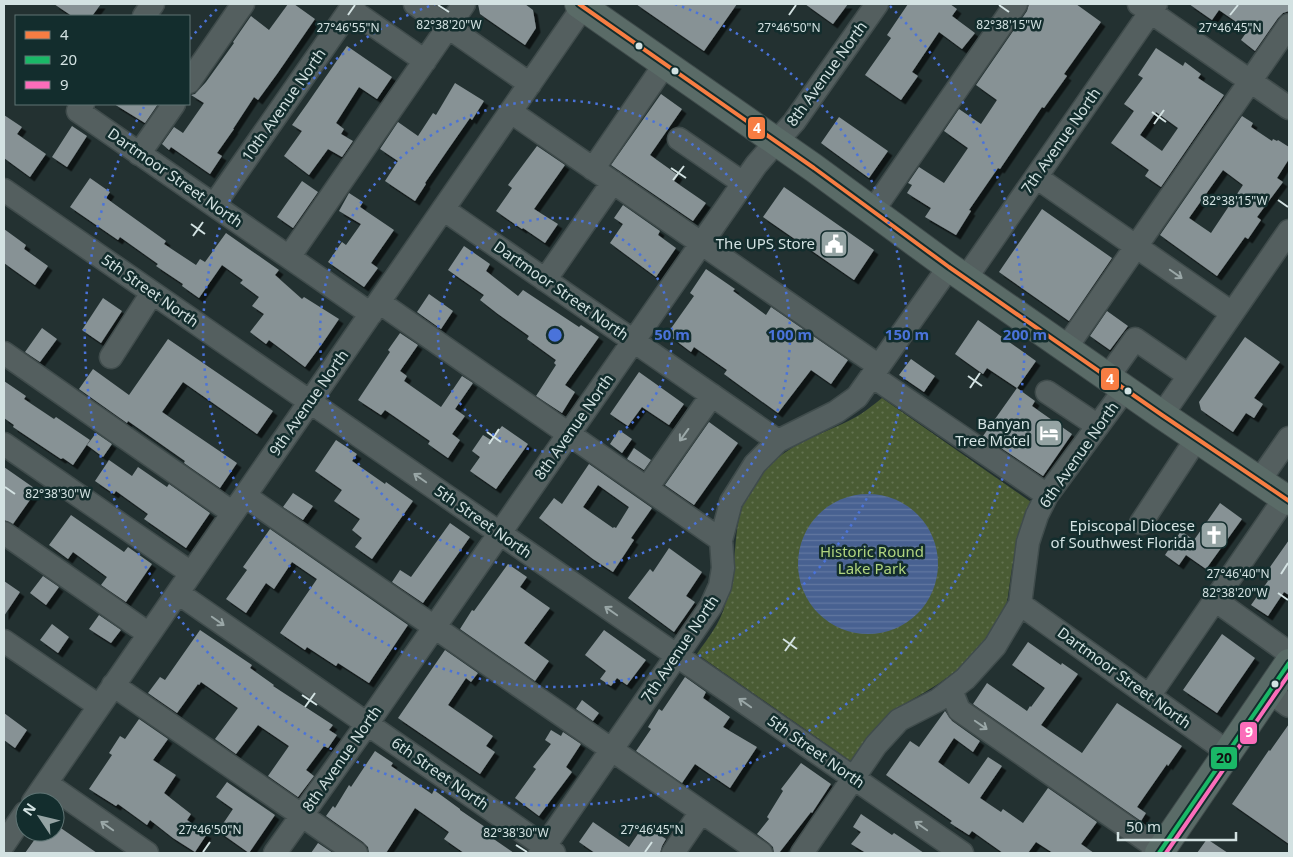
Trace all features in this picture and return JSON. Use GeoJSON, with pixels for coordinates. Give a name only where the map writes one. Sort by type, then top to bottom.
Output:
{"type":"FeatureCollection","features":[{"type":"Feature","properties":{"kind":"main road"},"geometry":{"type":"LineString","coordinates":[[582,5],[957,272],[1162,415],[1279,493]]}},
{"type":"Feature","properties":{"kind":"main road"},"geometry":{"type":"LineString","coordinates":[[1159,853],[1228,753],[1280,699],[1289,664]]}},
{"type":"Feature","properties":{"kind":"street"},"geometry":{"type":"LineString","coordinates":[[145,15],[152,4]]}},
{"type":"Feature","properties":{"kind":"street"},"geometry":{"type":"LineString","coordinates":[[190,81],[243,4]]}},
{"type":"Feature","properties":{"kind":"street"},"geometry":{"type":"LineString","coordinates":[[415,4],[530,84]]}},
{"type":"Feature","properties":{"kind":"street"},"geometry":{"type":"LineString","coordinates":[[289,257],[464,4]]}},
{"type":"Feature","properties":{"kind":"street","name":"8th Avenue North"},"geometry":{"type":"LineString","coordinates":[[275,853],[570,434],[743,184],[794,122],[877,4]]}},
{"type":"Feature","properties":{"kind":"street"},"geometry":{"type":"LineString","coordinates":[[872,212],[1016,4]]}},
{"type":"Feature","properties":{"kind":"street","name":"9th Avenue North"},"geometry":{"type":"LineString","coordinates":[[40,792],[511,112],[582,5]]}},
{"type":"Feature","properties":{"kind":"street"},"geometry":{"type":"LineString","coordinates":[[352,6],[425,60]]}},
{"type":"Feature","properties":{"kind":"street","name":"10th Avenue North"},"geometry":{"type":"LineString","coordinates":[[214,205],[352,6]]}},
{"type":"Feature","properties":{"kind":"street"},"geometry":{"type":"LineString","coordinates":[[1148,6],[1289,108]]}},
{"type":"Feature","properties":{"kind":"street","name":"7th Avenue North"},"geometry":{"type":"LineString","coordinates":[[546,851],[612,750],[712,606],[720,586],[723,568],[721,540],[731,502],[755,464],[778,441],[836,412],[857,397],[876,371],[1036,177],[1148,6]]}},
{"type":"Feature","properties":{"kind":"street"},"geometry":{"type":"LineString","coordinates":[[1066,348],[1289,25]]}},
{"type":"Feature","properties":{"kind":"street"},"geometry":{"type":"LineString","coordinates":[[593,169],[665,64]]}},
{"type":"Feature","properties":{"kind":"street"},"geometry":{"type":"LineString","coordinates":[[139,154],[173,105]]}},
{"type":"Feature","properties":{"kind":"street","name":"Dartmoor Street North"},"geometry":{"type":"LineString","coordinates":[[81,108],[139,154],[289,257],[375,308],[570,434],[721,540]]}},
{"type":"Feature","properties":{"kind":"street"},"geometry":{"type":"LineString","coordinates":[[511,112],[702,244],[1047,495]]}},
{"type":"Feature","properties":{"kind":"street"},"geometry":{"type":"LineString","coordinates":[[679,139],[743,184]]}},
{"type":"Feature","properties":{"kind":"street"},"geometry":{"type":"LineString","coordinates":[[1036,177],[1232,313]]}},
{"type":"Feature","properties":{"kind":"street"},"geometry":{"type":"LineString","coordinates":[[545,280],[613,182]]}},
{"type":"Feature","properties":{"kind":"street","name":"5th Street North"},"geometry":{"type":"LineString","coordinates":[[4,190],[962,853]]}},
{"type":"Feature","properties":{"kind":"street","name":"Dartmoor Street North"},"geometry":{"type":"LineString","coordinates":[[443,209],[778,441]]}},
{"type":"Feature","properties":{"kind":"street"},"geometry":{"type":"LineString","coordinates":[[1162,415],[1289,231]]}},
{"type":"Feature","properties":{"kind":"street"},"geometry":{"type":"LineString","coordinates":[[111,357],[152,293]]}},
{"type":"Feature","properties":{"kind":"street","name":"6th Avenue North"},"geometry":{"type":"LineString","coordinates":[[802,853],[876,745],[899,720],[938,700],[951,690],[965,679],[995,646],[1020,604],[1028,542],[1037,515],[1047,495],[1098,426],[1135,339],[1189,376]]}},
{"type":"Feature","properties":{"kind":"street"},"geometry":{"type":"LineString","coordinates":[[4,353],[434,627],[761,853]]}},
{"type":"Feature","properties":{"kind":"street"},"geometry":{"type":"LineString","coordinates":[[1047,392],[1098,426]]}},
{"type":"Feature","properties":{"kind":"street"},"geometry":{"type":"LineString","coordinates":[[646,488],[712,395]]}},
{"type":"Feature","properties":{"kind":"street"},"geometry":{"type":"LineString","coordinates":[[1141,523],[1198,438]]}},
{"type":"Feature","properties":{"kind":"street"},"geometry":{"type":"LineString","coordinates":[[1149,696],[1215,600],[1279,493],[1289,438]]}},
{"type":"Feature","properties":{"kind":"street"},"geometry":{"type":"LineString","coordinates":[[4,444],[191,573]]}},
{"type":"Feature","properties":{"kind":"street"},"geometry":{"type":"LineString","coordinates":[[4,533],[149,634]]}},
{"type":"Feature","properties":{"kind":"street","name":"6th Street North"},"geometry":{"type":"LineString","coordinates":[[178,593],[546,851]]}},
{"type":"Feature","properties":{"kind":"street"},"geometry":{"type":"LineString","coordinates":[[1215,600],[1289,653]]}},
{"type":"Feature","properties":{"kind":"street","name":"Dartmoor Street North"},"geometry":{"type":"LineString","coordinates":[[1020,604],[1228,753]]}},
{"type":"Feature","properties":{"kind":"street"},"geometry":{"type":"LineString","coordinates":[[4,640],[99,706]]}},
{"type":"Feature","properties":{"kind":"street"},"geometry":{"type":"LineString","coordinates":[[113,685],[356,853]]}},
{"type":"Feature","properties":{"kind":"street"},"geometry":{"type":"LineString","coordinates":[[951,690],[959,710],[1150,843],[1155,853]]}},
{"type":"Feature","properties":{"kind":"street"},"geometry":{"type":"LineString","coordinates":[[46,783],[147,853]]}},
{"type":"Feature","properties":{"kind":"street"},"geometry":{"type":"LineString","coordinates":[[673,853],[701,812]]}},
{"type":"Feature","properties":{"kind":"green space","name":"Historic Round Lake Park"},"geometry":{"type":"Polygon","coordinates":[[[882,398],[1031,502],[1016,551],[1005,611],[1000,623],[988,641],[972,657],[938,684],[891,714],[852,762],[697,654],[723,612],[732,577],[740,514],[744,502],[756,481],[778,458],[798,444],[858,416],[882,398]]]}},
{"type":"Feature","properties":{"kind":"water"},"geometry":{"type":"Polygon","coordinates":[[[868,494],[882,495],[895,499],[907,505],[918,514],[927,525],[933,537],[937,550],[937,578],[933,591],[927,603],[918,614],[907,623],[895,629],[882,633],[868,634],[854,633],[841,629],[829,623],[818,614],[809,603],[803,591],[799,578],[798,564],[799,550],[803,537],[809,525],[818,514],[829,505],[841,499],[854,495],[868,494]]]}},
{"type":"Feature","properties":{"kind":"building"},"geometry":{"type":"Polygon","coordinates":[[[54,4],[101,4],[93,15],[70,15],[54,4]]]}},
{"type":"Feature","properties":{"kind":"building"},"geometry":{"type":"Polygon","coordinates":[[[288,4],[294,4],[315,19],[258,100],[254,97],[217,153],[222,156],[210,174],[171,147],[169,150],[162,144],[174,127],[183,133],[204,103],[191,95],[195,94],[206,82],[251,16],[269,30],[288,4]]]}},
{"type":"Feature","properties":{"kind":"building"},"geometry":{"type":"Polygon","coordinates":[[[478,4],[525,4],[533,10],[536,28],[525,45],[480,14],[478,4]]]}},
{"type":"Feature","properties":{"kind":"building"},"geometry":{"type":"Polygon","coordinates":[[[636,4],[737,4],[704,51],[636,4]]]}},
{"type":"Feature","properties":{"kind":"building"},"geometry":{"type":"Polygon","coordinates":[[[805,4],[848,4],[833,24],[805,4]]]}},
{"type":"Feature","properties":{"kind":"building"},"geometry":{"type":"Polygon","coordinates":[[[908,4],[950,4],[957,9],[952,16],[975,33],[962,49],[939,32],[912,72],[918,76],[901,100],[865,75],[891,38],[887,35],[908,4]]]}},
{"type":"Feature","properties":{"kind":"building"},"geometry":{"type":"Polygon","coordinates":[[[1029,4],[1076,4],[1101,22],[1064,74],[1067,76],[1044,108],[1042,107],[1000,169],[998,168],[969,210],[971,211],[956,235],[925,217],[931,208],[907,193],[912,185],[908,183],[919,167],[944,183],[968,148],[944,131],[959,109],[981,124],[997,100],[976,85],[1027,11],[1029,4]]]}},
{"type":"Feature","properties":{"kind":"building"},"geometry":{"type":"Polygon","coordinates":[[[1189,4],[1289,4],[1289,11],[1283,13],[1278,18],[1255,51],[1241,40],[1248,30],[1219,10],[1212,20],[1189,4]]]}},
{"type":"Feature","properties":{"kind":"building"},"geometry":{"type":"Polygon","coordinates":[[[347,46],[392,77],[377,99],[359,87],[336,123],[344,129],[341,134],[353,141],[342,157],[328,149],[309,175],[284,156],[302,131],[292,125],[347,46]]]}},
{"type":"Feature","properties":{"kind":"building"},"geometry":{"type":"Polygon","coordinates":[[[1156,48],[1183,66],[1185,62],[1201,74],[1198,78],[1224,95],[1161,187],[1145,176],[1149,170],[1111,143],[1134,111],[1124,104],[1143,78],[1138,75],[1156,48]],[[1156,112],[1140,135],[1162,151],[1178,128],[1156,112]]]}},
{"type":"Feature","properties":{"kind":"building"},"geometry":{"type":"Polygon","coordinates":[[[455,83],[484,101],[472,120],[470,118],[447,151],[415,201],[385,181],[398,161],[380,149],[398,122],[418,136],[433,113],[436,115],[455,83]]]}},
{"type":"Feature","properties":{"kind":"building"},"geometry":{"type":"Polygon","coordinates":[[[661,94],[682,109],[650,155],[678,175],[674,181],[706,203],[693,221],[611,165],[661,94]]]}},
{"type":"Feature","properties":{"kind":"building"},"geometry":{"type":"Polygon","coordinates":[[[116,105],[157,105],[145,123],[116,105]]]}},
{"type":"Feature","properties":{"kind":"building"},"geometry":{"type":"Polygon","coordinates":[[[4,115],[22,127],[17,134],[46,154],[30,177],[4,158],[4,115]]]}},
{"type":"Feature","properties":{"kind":"building"},"geometry":{"type":"Polygon","coordinates":[[[1242,116],[1253,123],[1251,127],[1272,141],[1273,139],[1278,140],[1289,147],[1289,159],[1277,178],[1283,182],[1257,217],[1261,220],[1248,239],[1245,237],[1217,276],[1160,235],[1242,116]],[[1223,170],[1189,218],[1211,233],[1243,185],[1223,170]]]}},
{"type":"Feature","properties":{"kind":"building"},"geometry":{"type":"Polygon","coordinates":[[[839,117],[888,151],[869,178],[821,143],[839,117]]]}},
{"type":"Feature","properties":{"kind":"building"},"geometry":{"type":"Polygon","coordinates":[[[72,126],[87,136],[67,167],[52,157],[72,126]]]}},
{"type":"Feature","properties":{"kind":"building"},"geometry":{"type":"Polygon","coordinates":[[[537,146],[565,165],[534,209],[558,224],[545,243],[496,211],[512,188],[508,185],[537,146]]]}},
{"type":"Feature","properties":{"kind":"building"},"geometry":{"type":"Polygon","coordinates":[[[90,178],[110,192],[106,198],[166,241],[164,244],[196,265],[200,259],[205,262],[226,233],[279,270],[275,275],[302,299],[304,297],[339,319],[305,367],[269,340],[266,344],[250,332],[264,314],[252,306],[259,297],[240,283],[243,280],[222,265],[199,298],[182,286],[183,284],[156,266],[158,264],[120,237],[118,240],[70,207],[90,178]]]}},
{"type":"Feature","properties":{"kind":"building"},"geometry":{"type":"Polygon","coordinates":[[[302,181],[318,192],[293,228],[277,217],[302,181]]]}},
{"type":"Feature","properties":{"kind":"building"},"geometry":{"type":"Polygon","coordinates":[[[784,187],[874,250],[854,280],[763,217],[784,187]]]}},
{"type":"Feature","properties":{"kind":"building"},"geometry":{"type":"Polygon","coordinates":[[[349,193],[363,202],[360,207],[394,230],[371,263],[378,268],[364,287],[328,262],[342,242],[346,245],[361,224],[339,211],[349,193]]]}},
{"type":"Feature","properties":{"kind":"building"},"geometry":{"type":"Polygon","coordinates":[[[623,205],[660,231],[658,235],[676,248],[656,277],[610,243],[623,224],[614,218],[623,205]]]}},
{"type":"Feature","properties":{"kind":"building"},"geometry":{"type":"Polygon","coordinates":[[[1042,209],[1112,258],[1069,321],[999,272],[1042,209]]]}},
{"type":"Feature","properties":{"kind":"building"},"geometry":{"type":"Polygon","coordinates":[[[4,229],[26,245],[24,249],[48,266],[35,285],[4,263],[4,229]]]}},
{"type":"Feature","properties":{"kind":"building"},"geometry":{"type":"Polygon","coordinates":[[[464,246],[490,264],[486,271],[518,296],[523,290],[579,327],[581,325],[599,337],[565,385],[575,392],[562,413],[536,396],[556,365],[554,363],[556,360],[527,339],[529,336],[480,300],[484,295],[448,270],[464,246]]]}},
{"type":"Feature","properties":{"kind":"building"},"geometry":{"type":"Polygon","coordinates":[[[706,269],[735,289],[733,291],[766,315],[771,307],[848,360],[831,384],[811,370],[778,413],[724,374],[727,370],[694,347],[691,352],[667,334],[694,296],[690,293],[706,269]]]}},
{"type":"Feature","properties":{"kind":"building"},"geometry":{"type":"Polygon","coordinates":[[[429,294],[453,311],[441,329],[417,312],[429,294]]]}},
{"type":"Feature","properties":{"kind":"building"},"geometry":{"type":"Polygon","coordinates":[[[103,298],[122,311],[101,343],[82,330],[103,298]]]}},
{"type":"Feature","properties":{"kind":"building"},"geometry":{"type":"Polygon","coordinates":[[[1107,311],[1128,326],[1110,350],[1090,336],[1107,311]]]}},
{"type":"Feature","properties":{"kind":"building"},"geometry":{"type":"Polygon","coordinates":[[[978,320],[1036,361],[1017,388],[987,368],[983,374],[955,354],[978,320]]]}},
{"type":"Feature","properties":{"kind":"building"},"geometry":{"type":"Polygon","coordinates":[[[42,328],[57,339],[40,362],[25,352],[42,328]]]}},
{"type":"Feature","properties":{"kind":"building"},"geometry":{"type":"Polygon","coordinates":[[[400,333],[418,345],[400,371],[407,376],[404,381],[441,407],[462,376],[473,383],[455,409],[465,416],[452,434],[460,440],[448,458],[428,444],[430,441],[385,410],[381,415],[358,400],[390,352],[388,350],[400,333]]]}},
{"type":"Feature","properties":{"kind":"building"},"geometry":{"type":"Polygon","coordinates":[[[1245,337],[1280,362],[1254,398],[1263,404],[1254,418],[1246,413],[1233,432],[1201,410],[1199,402],[1245,337]]]}},
{"type":"Feature","properties":{"kind":"building"},"geometry":{"type":"Polygon","coordinates":[[[168,339],[273,411],[257,434],[183,382],[162,412],[237,463],[220,488],[184,463],[185,461],[79,389],[93,369],[129,395],[168,339]]]}},
{"type":"Feature","properties":{"kind":"building"},"geometry":{"type":"Polygon","coordinates":[[[911,359],[935,376],[924,392],[899,375],[911,359]]]}},
{"type":"Feature","properties":{"kind":"building"},"geometry":{"type":"Polygon","coordinates":[[[639,372],[684,404],[669,425],[642,407],[628,426],[610,414],[639,372]]]}},
{"type":"Feature","properties":{"kind":"building"},"geometry":{"type":"Polygon","coordinates":[[[4,381],[26,396],[24,399],[54,419],[56,417],[90,440],[73,465],[13,427],[14,425],[4,418],[4,381]]]}},
{"type":"Feature","properties":{"kind":"building","name":"Banyan Tree Motel"},"geometry":{"type":"Polygon","coordinates":[[[1017,388],[1035,401],[1032,406],[1072,434],[1043,476],[983,436],[1017,388]]]}},
{"type":"Feature","properties":{"kind":"building"},"geometry":{"type":"Polygon","coordinates":[[[709,422],[738,443],[694,505],[665,485],[709,422]]]}},
{"type":"Feature","properties":{"kind":"building"},"geometry":{"type":"Polygon","coordinates":[[[502,426],[528,444],[496,489],[470,471],[480,457],[472,451],[483,435],[491,440],[502,426]]]}},
{"type":"Feature","properties":{"kind":"building"},"geometry":{"type":"Polygon","coordinates":[[[619,430],[632,439],[622,453],[610,444],[619,430]]]}},
{"type":"Feature","properties":{"kind":"building"},"geometry":{"type":"Polygon","coordinates":[[[96,433],[112,444],[103,457],[87,445],[96,433]]]}},
{"type":"Feature","properties":{"kind":"building"},"geometry":{"type":"Polygon","coordinates":[[[336,440],[357,454],[352,461],[413,501],[372,559],[355,547],[362,538],[352,530],[360,519],[334,501],[342,490],[315,471],[336,440]]]}},
{"type":"Feature","properties":{"kind":"building"},"geometry":{"type":"Polygon","coordinates":[[[634,448],[651,460],[644,470],[627,459],[634,448]]]}},
{"type":"Feature","properties":{"kind":"building"},"geometry":{"type":"Polygon","coordinates":[[[109,460],[132,476],[138,467],[167,487],[169,484],[210,513],[186,548],[144,519],[148,514],[116,491],[114,494],[95,481],[109,460]]]}},
{"type":"Feature","properties":{"kind":"building"},"geometry":{"type":"Polygon","coordinates":[[[589,464],[652,508],[631,538],[634,540],[613,572],[539,518],[554,498],[562,504],[589,464]],[[598,485],[583,507],[613,528],[616,528],[629,507],[598,485]]]}},
{"type":"Feature","properties":{"kind":"building"},"geometry":{"type":"Polygon","coordinates":[[[4,467],[37,490],[13,524],[4,520],[4,467]]]}},
{"type":"Feature","properties":{"kind":"building"},"geometry":{"type":"Polygon","coordinates":[[[293,493],[313,506],[303,520],[283,507],[293,493]]]}},
{"type":"Feature","properties":{"kind":"building","name":"Episcopal Diocese of Southwest Florida"},"geometry":{"type":"Polygon","coordinates":[[[1220,503],[1242,519],[1206,569],[1186,555],[1179,565],[1165,555],[1181,531],[1194,540],[1220,503]]]}},
{"type":"Feature","properties":{"kind":"building"},"geometry":{"type":"Polygon","coordinates":[[[71,515],[124,552],[128,547],[152,564],[126,602],[101,585],[107,577],[73,552],[68,559],[49,545],[71,515]]]}},
{"type":"Feature","properties":{"kind":"building"},"geometry":{"type":"Polygon","coordinates":[[[450,523],[470,537],[423,603],[392,582],[400,570],[411,577],[450,523]]]}},
{"type":"Feature","properties":{"kind":"building"},"geometry":{"type":"Polygon","coordinates":[[[270,529],[408,625],[369,683],[338,663],[336,666],[307,647],[305,650],[280,633],[317,579],[292,562],[274,589],[266,583],[246,613],[226,599],[247,570],[243,567],[270,529]]]}},
{"type":"Feature","properties":{"kind":"building"},"geometry":{"type":"Polygon","coordinates":[[[1289,540],[1289,595],[1284,592],[1268,616],[1251,605],[1268,581],[1263,577],[1289,540]]]}},
{"type":"Feature","properties":{"kind":"building"},"geometry":{"type":"Polygon","coordinates":[[[669,548],[702,572],[686,596],[695,602],[674,632],[628,598],[650,569],[653,572],[669,548]]]}},
{"type":"Feature","properties":{"kind":"building"},"geometry":{"type":"Polygon","coordinates":[[[508,564],[527,577],[520,587],[550,608],[524,643],[549,661],[535,681],[460,629],[472,610],[474,611],[508,564]]]}},
{"type":"Feature","properties":{"kind":"building"},"geometry":{"type":"Polygon","coordinates":[[[43,576],[59,587],[46,605],[30,593],[43,576]]]}},
{"type":"Feature","properties":{"kind":"building"},"geometry":{"type":"Polygon","coordinates":[[[4,581],[20,592],[4,616],[4,581]]]}},
{"type":"Feature","properties":{"kind":"building"},"geometry":{"type":"Polygon","coordinates":[[[99,615],[121,630],[111,643],[89,629],[99,615]]]}},
{"type":"Feature","properties":{"kind":"building"},"geometry":{"type":"Polygon","coordinates":[[[52,624],[69,637],[58,653],[40,640],[52,624]]]}},
{"type":"Feature","properties":{"kind":"building"},"geometry":{"type":"Polygon","coordinates":[[[200,630],[252,665],[250,668],[273,686],[333,725],[329,730],[337,735],[328,748],[324,746],[306,770],[314,776],[298,797],[268,776],[289,746],[258,725],[236,754],[215,739],[238,708],[201,682],[177,713],[148,693],[160,677],[165,680],[200,630]]]}},
{"type":"Feature","properties":{"kind":"building"},"geometry":{"type":"Polygon","coordinates":[[[604,630],[646,660],[627,685],[617,678],[611,686],[600,679],[606,671],[585,655],[604,630]]]}},
{"type":"Feature","properties":{"kind":"building"},"geometry":{"type":"Polygon","coordinates":[[[1222,634],[1255,658],[1217,713],[1183,690],[1222,634]]]}},
{"type":"Feature","properties":{"kind":"building"},"geometry":{"type":"Polygon","coordinates":[[[1028,642],[1061,665],[1062,663],[1078,674],[1041,725],[1082,753],[1117,703],[1182,746],[1137,807],[1146,813],[1141,821],[973,704],[987,683],[1027,711],[1031,707],[1045,688],[1012,665],[1028,642]]]}},
{"type":"Feature","properties":{"kind":"building"},"geometry":{"type":"Polygon","coordinates":[[[445,650],[478,673],[471,682],[466,678],[448,705],[493,736],[486,746],[495,752],[480,774],[398,718],[445,650]]]}},
{"type":"Feature","properties":{"kind":"building"},"geometry":{"type":"Polygon","coordinates":[[[685,677],[706,692],[703,698],[730,717],[723,727],[757,747],[730,788],[695,764],[682,783],[636,751],[651,729],[648,727],[659,709],[662,711],[685,677]]]}},
{"type":"Feature","properties":{"kind":"building"},"geometry":{"type":"Polygon","coordinates":[[[582,700],[599,713],[593,721],[576,709],[582,700]]]}},
{"type":"Feature","properties":{"kind":"building"},"geometry":{"type":"Polygon","coordinates":[[[945,711],[952,721],[980,741],[973,752],[954,738],[938,762],[969,784],[988,757],[1002,766],[980,798],[1001,812],[1003,809],[1023,823],[1048,788],[1097,822],[1081,844],[1094,853],[1053,853],[1036,842],[1028,853],[1003,853],[972,831],[969,835],[950,823],[952,821],[886,775],[910,741],[919,747],[945,711]]]}},
{"type":"Feature","properties":{"kind":"building"},"geometry":{"type":"Polygon","coordinates":[[[4,713],[27,730],[15,748],[4,740],[4,713]]]}},
{"type":"Feature","properties":{"kind":"building"},"geometry":{"type":"Polygon","coordinates":[[[139,719],[168,739],[153,760],[176,775],[164,793],[191,814],[187,820],[207,834],[195,852],[150,820],[147,825],[118,804],[116,806],[89,789],[112,755],[109,753],[120,736],[125,739],[139,719]]]}},
{"type":"Feature","properties":{"kind":"building"},"geometry":{"type":"Polygon","coordinates":[[[1289,724],[1289,844],[1232,804],[1289,724]]]}},
{"type":"Feature","properties":{"kind":"building"},"geometry":{"type":"Polygon","coordinates":[[[551,730],[561,736],[563,732],[581,744],[566,767],[572,772],[539,816],[515,798],[536,769],[533,767],[551,744],[545,740],[551,730]]]}},
{"type":"Feature","properties":{"kind":"building"},"geometry":{"type":"Polygon","coordinates":[[[375,751],[393,763],[391,766],[432,794],[434,790],[485,827],[482,831],[514,853],[464,853],[444,839],[449,832],[415,808],[386,853],[369,853],[368,847],[363,842],[326,816],[333,806],[335,808],[349,785],[351,787],[375,751]]]}},
{"type":"Feature","properties":{"kind":"building"},"geometry":{"type":"Polygon","coordinates":[[[801,763],[831,784],[812,813],[779,853],[774,853],[773,847],[757,834],[769,819],[767,817],[783,791],[781,789],[801,763]]]}},
{"type":"Feature","properties":{"kind":"building"},"geometry":{"type":"Polygon","coordinates":[[[227,782],[275,815],[249,853],[218,831],[233,809],[216,797],[227,782]]]}},
{"type":"Feature","properties":{"kind":"building"},"geometry":{"type":"Polygon","coordinates":[[[861,814],[892,835],[894,833],[924,853],[866,853],[851,844],[861,832],[853,827],[861,814]]]}},
{"type":"Feature","properties":{"kind":"building"},"geometry":{"type":"Polygon","coordinates":[[[593,822],[629,847],[644,825],[666,839],[660,853],[595,853],[579,842],[593,822]]]}},
{"type":"Feature","properties":{"kind":"building"},"geometry":{"type":"Polygon","coordinates":[[[65,831],[97,853],[25,853],[33,842],[65,842],[65,831]]]}},
{"type":"Feature","properties":{"kind":"building"},"geometry":{"type":"Polygon","coordinates":[[[1207,839],[1228,853],[1197,853],[1207,839]]]}},
{"type":"Feature","properties":{"kind":"building"},"geometry":{"type":"Polygon","coordinates":[[[318,843],[333,853],[311,853],[318,843]]]}},
{"type":"Feature","properties":{"kind":"transit line","name":"4"},"geometry":{"type":"LineString","coordinates":[[579,4],[814,168],[949,267],[1289,501]]}},
{"type":"Feature","properties":{"kind":"transit line","name":"20"},"geometry":{"type":"LineString","coordinates":[[1159,853],[1289,663]]}},
{"type":"Feature","properties":{"kind":"transit line","name":"9"},"geometry":{"type":"LineString","coordinates":[[1166,853],[1289,674]]}},
{"type":"Feature","properties":{"kind":"place","name":"The UPS Store"},"geometry":{"type":"Point","coordinates":[834,244]}},
{"type":"Feature","properties":{"kind":"place","name":"Banyan Tree Motel"},"geometry":{"type":"Point","coordinates":[1049,433]}},
{"type":"Feature","properties":{"kind":"place","name":"Episcopal Diocese of Southwest Florida"},"geometry":{"type":"Point","coordinates":[1214,535]}}]}
